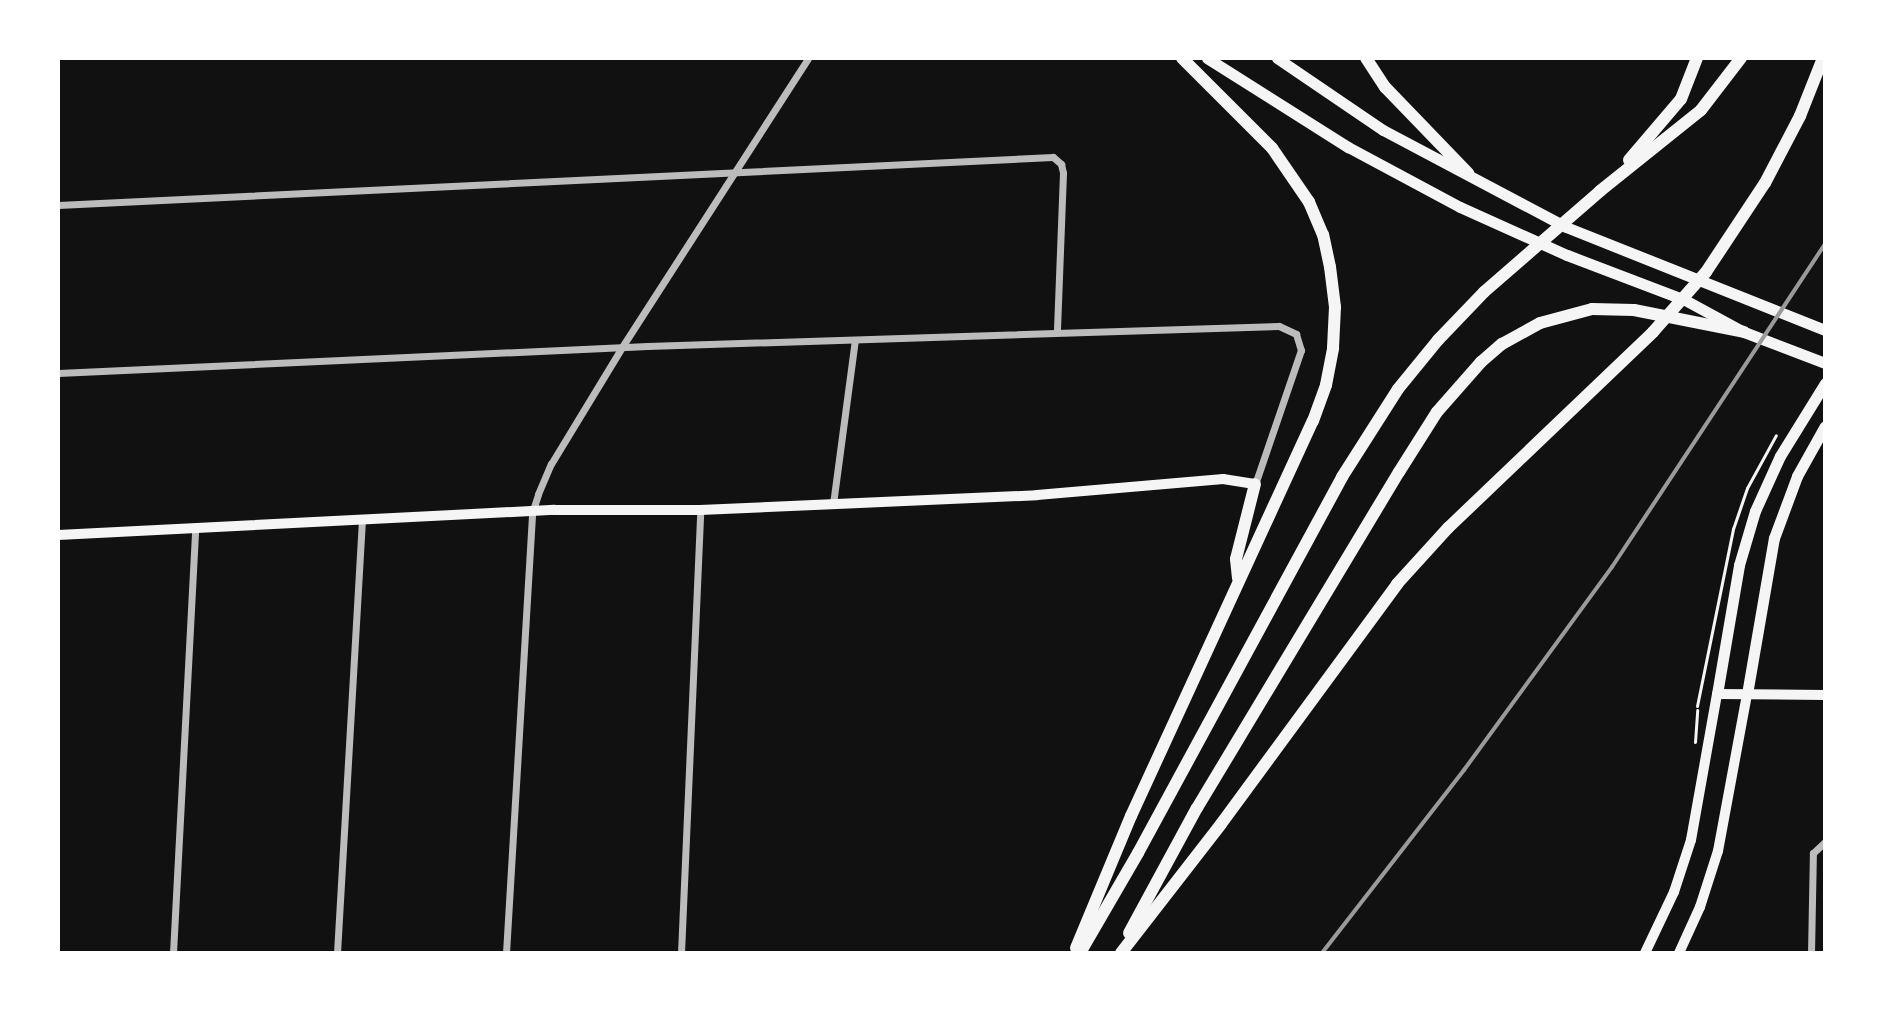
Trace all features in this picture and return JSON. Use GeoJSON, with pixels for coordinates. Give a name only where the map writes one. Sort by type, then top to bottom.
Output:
{"type":"FeatureCollection","features":[{"type":"Feature","properties":{"kind":"highway"},"geometry":{"type":"LineString","coordinates":[[1073,953],[1323,395],[1334,334],[1332,281],[1319,225],[1288,167],[1253,127],[1182,58]]}},
{"type":"Feature","properties":{"kind":"highway"},"geometry":{"type":"LineString","coordinates":[[1207,58],[1367,158],[1511,230],[1685,300],[1744,332],[1825,363]]}},
{"type":"Feature","properties":{"kind":"highway"},"geometry":{"type":"LineString","coordinates":[[1277,58],[1383,130],[1576,231],[1825,330]]}},
{"type":"Feature","properties":{"kind":"highway"},"geometry":{"type":"LineString","coordinates":[[1366,58],[1385,87],[1468,173]]}},
{"type":"Feature","properties":{"kind":"highway"},"geometry":{"type":"LineString","coordinates":[[1600,191],[1672,112],[1690,81],[1697,58]]}},
{"type":"Feature","properties":{"kind":"highway"},"geometry":{"type":"LineString","coordinates":[[1080,953],[1144,843],[1336,487],[1381,413],[1464,312],[1600,191],[1701,110],[1741,58]]}},
{"type":"Feature","properties":{"kind":"highway"},"geometry":{"type":"LineString","coordinates":[[1119,953],[1221,824],[1397,584],[1448,528],[1653,332],[1706,272],[1748,212],[1780,156],[1823,58]]}},
{"type":"Feature","properties":{"kind":"highway"},"geometry":{"type":"LineString","coordinates":[[1119,953],[1205,795],[1399,472],[1457,386],[1502,344],[1540,323],[1580,311],[1634,310],[1744,332]]}},
{"type":"Feature","properties":{"kind":"highway"},"geometry":{"type":"LineString","coordinates":[[1717,694],[1739,565],[1755,511],[1780,456],[1825,383]]}},
{"type":"Feature","properties":{"kind":"highway"},"geometry":{"type":"LineString","coordinates":[[1747,694],[1774,538],[1797,476],[1825,426]]}},
{"type":"Feature","properties":{"kind":"highway"},"geometry":{"type":"LineString","coordinates":[[1239,580],[1236,559],[1255,484]]}},
{"type":"Feature","properties":{"kind":"main road"},"geometry":{"type":"LineString","coordinates":[[58,535],[532,513],[700,510],[1037,495],[1223,479],[1255,484]]}},
{"type":"Feature","properties":{"kind":"main road"},"geometry":{"type":"LineString","coordinates":[[1645,953],[1674,892],[1691,840],[1717,694],[1825,695]]}},
{"type":"Feature","properties":{"kind":"main road"},"geometry":{"type":"LineString","coordinates":[[1679,953],[1700,907],[1718,851],[1747,694]]}},
{"type":"Feature","properties":{"kind":"street"},"geometry":{"type":"LineString","coordinates":[[506,953],[532,513],[551,464],[622,347],[808,58]]}},
{"type":"Feature","properties":{"kind":"street"},"geometry":{"type":"LineString","coordinates":[[58,205],[1053,157],[1061,164],[1063,173],[1057,331]]}},
{"type":"Feature","properties":{"kind":"street"},"geometry":{"type":"LineString","coordinates":[[58,373],[622,347],[1279,326],[1296,334],[1301,350],[1255,484]]}},
{"type":"Feature","properties":{"kind":"street"},"geometry":{"type":"LineString","coordinates":[[833,504],[855,340]]}},
{"type":"Feature","properties":{"kind":"street"},"geometry":{"type":"LineString","coordinates":[[681,953],[700,510]]}},
{"type":"Feature","properties":{"kind":"street"},"geometry":{"type":"LineString","coordinates":[[337,953],[362,521]]}},
{"type":"Feature","properties":{"kind":"street"},"geometry":{"type":"LineString","coordinates":[[173,953],[195,529]]}},
{"type":"Feature","properties":{"kind":"street"},"geometry":{"type":"LineString","coordinates":[[1811,953],[1814,850],[1825,842]]}},
{"type":"Feature","properties":{"kind":"path"},"geometry":{"type":"LineString","coordinates":[[1695,751],[1697,708],[1702,683]]}},
{"type":"Feature","properties":{"kind":"railway"},"geometry":{"type":"LineString","coordinates":[[1322,953],[1464,770],[1612,567],[1825,244]]}}]}
